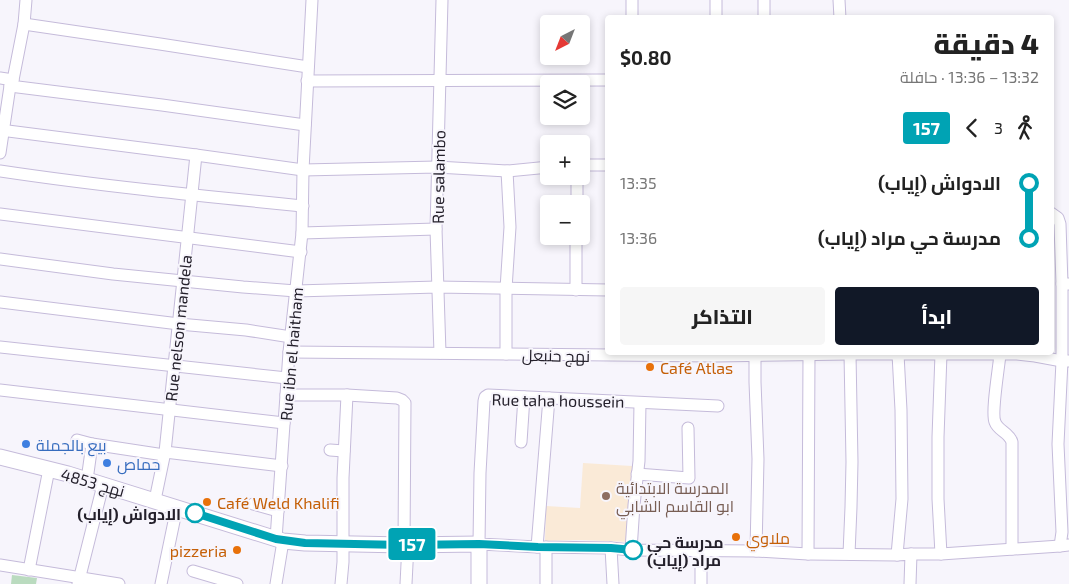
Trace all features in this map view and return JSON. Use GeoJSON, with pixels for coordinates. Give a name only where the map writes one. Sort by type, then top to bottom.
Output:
{"type":"FeatureCollection","features":[{"type":"Feature","properties":{"kind":"street"},"geometry":{"type":"LineString","coordinates":[[0,153],[2,130],[24,24],[26,0]]}},
{"type":"Feature","properties":{"kind":"street","name":"Rue ibn el haitham"},"geometry":{"type":"LineString","coordinates":[[276,584],[280,540],[278,511],[287,378],[301,252],[303,170],[312,0]]}},
{"type":"Feature","properties":{"kind":"street","name":"Rue salambo"},"geometry":{"type":"LineString","coordinates":[[440,353],[436,229],[442,0]]}},
{"type":"Feature","properties":{"kind":"street"},"geometry":{"type":"LineString","coordinates":[[632,0],[632,15]]}},
{"type":"Feature","properties":{"kind":"street"},"geometry":{"type":"LineString","coordinates":[[716,0],[716,15]]}},
{"type":"Feature","properties":{"kind":"street"},"geometry":{"type":"LineString","coordinates":[[764,0],[764,15]]}},
{"type":"Feature","properties":{"kind":"street"},"geometry":{"type":"LineString","coordinates":[[839,0],[840,15]]}},
{"type":"Feature","properties":{"kind":"street"},"geometry":{"type":"LineString","coordinates":[[24,24],[308,67]]}},
{"type":"Feature","properties":{"kind":"street"},"geometry":{"type":"LineString","coordinates":[[0,78],[11,83],[305,125]]}},
{"type":"Feature","properties":{"kind":"street"},"geometry":{"type":"LineString","coordinates":[[307,81],[605,80]]}},
{"type":"Feature","properties":{"kind":"street"},"geometry":{"type":"LineString","coordinates":[[2,130],[303,170],[437,167],[507,171],[540,168]]}},
{"type":"Feature","properties":{"kind":"street","name":"Rue nelson mandela"},"geometry":{"type":"LineString","coordinates":[[155,500],[165,454],[196,155]]}},
{"type":"Feature","properties":{"kind":"street"},"geometry":{"type":"LineString","coordinates":[[590,165],[605,166]]}},
{"type":"Feature","properties":{"kind":"street"},"geometry":{"type":"LineString","coordinates":[[0,171],[192,195],[303,206]]}},
{"type":"Feature","properties":{"kind":"street"},"geometry":{"type":"LineString","coordinates":[[506,354],[506,289],[510,227],[507,171]]}},
{"type":"Feature","properties":{"kind":"street"},"geometry":{"type":"LineString","coordinates":[[0,214],[301,252]]}},
{"type":"Feature","properties":{"kind":"street"},"geometry":{"type":"LineString","coordinates":[[479,584],[479,544],[808,554],[941,554],[1065,546],[1065,361],[1060,224],[1058,218],[1054,216]]}},
{"type":"Feature","properties":{"kind":"street"},"geometry":{"type":"LineString","coordinates":[[302,233],[436,229]]}},
{"type":"Feature","properties":{"kind":"street"},"geometry":{"type":"LineString","coordinates":[[576,245],[576,290]]}},
{"type":"Feature","properties":{"kind":"street"},"geometry":{"type":"LineString","coordinates":[[0,259],[113,274],[296,291],[437,287],[605,290]]}},
{"type":"Feature","properties":{"kind":"street"},"geometry":{"type":"LineString","coordinates":[[0,302],[179,324],[246,330],[291,337]]}},
{"type":"Feature","properties":{"kind":"street"},"geometry":{"type":"LineString","coordinates":[[0,347],[287,378]]}},
{"type":"Feature","properties":{"kind":"street","name":"نهج حنبعل"},"geometry":{"type":"LineString","coordinates":[[289,352],[605,354]]}},
{"type":"Feature","properties":{"kind":"street"},"geometry":{"type":"LineString","coordinates":[[754,355],[758,459],[756,551]]}},
{"type":"Feature","properties":{"kind":"street","name":"نهج حنبعل"},"geometry":{"type":"LineString","coordinates":[[754,355],[808,355]]}},
{"type":"Feature","properties":{"kind":"street"},"geometry":{"type":"LineString","coordinates":[[808,355],[808,554]]}},
{"type":"Feature","properties":{"kind":"street"},"geometry":{"type":"LineString","coordinates":[[849,554],[852,462],[850,355]]}},
{"type":"Feature","properties":{"kind":"street"},"geometry":{"type":"LineString","coordinates":[[897,554],[902,499],[901,410],[904,355]]}},
{"type":"Feature","properties":{"kind":"street"},"geometry":{"type":"LineString","coordinates":[[940,355],[938,499],[941,554]]}},
{"type":"Feature","properties":{"kind":"street"},"geometry":{"type":"LineString","coordinates":[[1000,355],[994,417],[998,427],[1008,434],[1012,442],[1012,548]]}},
{"type":"Feature","properties":{"kind":"street","name":"نهج حنبعل"},"geometry":{"type":"LineString","coordinates":[[1018,355],[1065,361]]}},
{"type":"Feature","properties":{"kind":"street"},"geometry":{"type":"LineString","coordinates":[[0,390],[284,423]]}},
{"type":"Feature","properties":{"kind":"street"},"geometry":{"type":"LineString","coordinates":[[286,395],[347,395],[397,398],[405,403],[406,584]]}},
{"type":"Feature","properties":{"kind":"street"},"geometry":{"type":"LineString","coordinates":[[340,584],[343,544],[347,395]]}},
{"type":"Feature","properties":{"kind":"street","name":"Rue taha houssein"},"geometry":{"type":"LineString","coordinates":[[479,544],[484,401],[488,395],[718,406]]}},
{"type":"Feature","properties":{"kind":"street"},"geometry":{"type":"LineString","coordinates":[[520,442],[524,397]]}},
{"type":"Feature","properties":{"kind":"street"},"geometry":{"type":"LineString","coordinates":[[546,584],[542,547],[548,398]]}},
{"type":"Feature","properties":{"kind":"street"},"geometry":{"type":"LineString","coordinates":[[631,550],[638,461],[640,403]]}},
{"type":"Feature","properties":{"kind":"street"},"geometry":{"type":"LineString","coordinates":[[637,474],[689,478],[688,428]]}},
{"type":"Feature","properties":{"kind":"street"},"geometry":{"type":"LineString","coordinates":[[77,440],[92,444],[165,454],[282,466]]}},
{"type":"Feature","properties":{"kind":"street"},"geometry":{"type":"LineString","coordinates":[[87,480],[92,444]]}},
{"type":"Feature","properties":{"kind":"street"},"geometry":{"type":"LineString","coordinates":[[330,450],[344,451]]}},
{"type":"Feature","properties":{"kind":"street","name":"نهج 4853"},"geometry":{"type":"LineString","coordinates":[[0,457],[68,474],[280,540],[343,544],[479,544]]}},
{"type":"Feature","properties":{"kind":"street"},"geometry":{"type":"LineString","coordinates":[[29,570],[49,469]]}},
{"type":"Feature","properties":{"kind":"street"},"geometry":{"type":"LineString","coordinates":[[79,581],[104,485]]}},
{"type":"Feature","properties":{"kind":"street"},"geometry":{"type":"LineString","coordinates":[[253,504],[278,511]]}},
{"type":"Feature","properties":{"kind":"street"},"geometry":{"type":"LineString","coordinates":[[161,584],[177,507]]}},
{"type":"Feature","properties":{"kind":"street"},"geometry":{"type":"LineString","coordinates":[[611,548],[613,584]]}},
{"type":"Feature","properties":{"kind":"street"},"geometry":{"type":"LineString","coordinates":[[701,551],[701,584]]}},
{"type":"Feature","properties":{"kind":"street"},"geometry":{"type":"LineString","coordinates":[[910,584],[911,554]]}},
{"type":"Feature","properties":{"kind":"street"},"geometry":{"type":"LineString","coordinates":[[0,565],[79,581],[119,584]]}},
{"type":"Feature","properties":{"kind":"street"},"geometry":{"type":"LineString","coordinates":[[193,571],[237,584]]}},
{"type":"Feature","properties":{"kind":"shaded area","name":"المدرسة الابتدائية ابو القاسم الشابي"},"geometry":{"type":"Polygon","coordinates":[[[583,463],[632,466],[630,542],[545,541],[546,506],[580,508],[583,463]]]}},
{"type":"Feature","properties":{"kind":"green space"},"geometry":{"type":"Polygon","coordinates":[[[12,575],[37,578],[36,584],[11,584],[12,575]]]}},
{"type":"Feature","properties":{"kind":"bus line","name":"157"},"geometry":{"type":"LineString","coordinates":[[195,513],[283,541],[305,543],[479,544],[633,550]]}},
{"type":"Feature","properties":{"kind":"place","name":"Café Atlas"},"geometry":{"type":"Point","coordinates":[650,367]}},
{"type":"Feature","properties":{"kind":"place","name":"بيع بالجملة"},"geometry":{"type":"Point","coordinates":[26,444]}},
{"type":"Feature","properties":{"kind":"place","name":"حماص"},"geometry":{"type":"Point","coordinates":[107,463]}},
{"type":"Feature","properties":{"kind":"place","name":"المدرسة الابتدائية ابو القاسم الشابي"},"geometry":{"type":"Point","coordinates":[606,496]}},
{"type":"Feature","properties":{"kind":"place","name":"Café Weld Khalifi"},"geometry":{"type":"Point","coordinates":[207,502]}},
{"type":"Feature","properties":{"kind":"place","name":"الادواش (إياب)"},"geometry":{"type":"Point","coordinates":[195,513]}},
{"type":"Feature","properties":{"kind":"place","name":"ملاوي"},"geometry":{"type":"Point","coordinates":[736,537]}},
{"type":"Feature","properties":{"kind":"place","name":"pizzeria"},"geometry":{"type":"Point","coordinates":[237,550]}},
{"type":"Feature","properties":{"kind":"place","name":"مدرسة حي مراد (إياب)"},"geometry":{"type":"Point","coordinates":[633,550]}}]}
